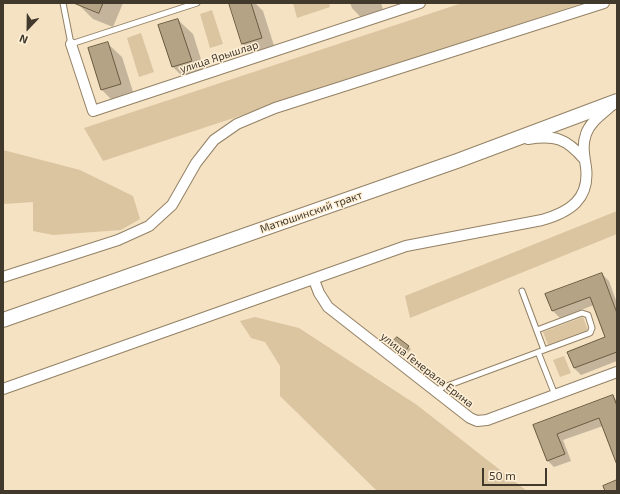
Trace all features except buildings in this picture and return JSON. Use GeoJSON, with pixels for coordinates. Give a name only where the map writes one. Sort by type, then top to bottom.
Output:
{"type":"FeatureCollection","features":[{"type":"Feature","properties":{"kind":"main road","name":"Матюшинский тракт"},"geometry":{"type":"LineString","coordinates":[[3,320],[502,144],[617,101]]}},
{"type":"Feature","properties":{"kind":"street","name":"улица Ярышлар"},"geometry":{"type":"LineString","coordinates":[[71,44],[93,111],[420,3]]}},
{"type":"Feature","properties":{"kind":"street"},"geometry":{"type":"LineString","coordinates":[[3,277],[118,240],[149,226],[172,205],[205,150],[224,133],[253,117],[276,108],[604,3]]}},
{"type":"Feature","properties":{"kind":"street"},"geometry":{"type":"LineString","coordinates":[[3,389],[314,280],[406,246],[542,220],[570,210],[581,195],[586,177],[584,141],[590,126],[617,101]]}},
{"type":"Feature","properties":{"kind":"street"},"geometry":{"type":"LineString","coordinates":[[502,144],[542,137],[553,137],[569,143],[584,159]]}},
{"type":"Feature","properties":{"kind":"street","name":"улица Генерала Ерина"},"geometry":{"type":"LineString","coordinates":[[314,280],[319,293],[328,307],[470,418],[480,421],[487,420],[617,372]]}},
{"type":"Feature","properties":{"kind":"lane"},"geometry":{"type":"LineString","coordinates":[[63,3],[67,32],[71,44],[197,3]]}},
{"type":"Feature","properties":{"kind":"lane"},"geometry":{"type":"LineString","coordinates":[[522,291],[544,350]]}},
{"type":"Feature","properties":{"kind":"lane"},"geometry":{"type":"LineString","coordinates":[[435,391],[590,333],[592,328],[588,315],[584,313],[537,330]]}},
{"type":"Feature","properties":{"kind":"lane"},"geometry":{"type":"LineString","coordinates":[[538,352],[554,395]]}},
{"type":"Feature","properties":{"kind":"shaded area"},"geometry":{"type":"Polygon","coordinates":[[[293,3],[329,3],[330,7],[297,18],[293,3]]]}},
{"type":"Feature","properties":{"kind":"shaded area"},"geometry":{"type":"Polygon","coordinates":[[[462,3],[583,3],[103,161],[84,128],[462,3]]]}},
{"type":"Feature","properties":{"kind":"shaded area"},"geometry":{"type":"Polygon","coordinates":[[[212,10],[223,44],[210,48],[200,14],[212,10]]]}},
{"type":"Feature","properties":{"kind":"shaded area"},"geometry":{"type":"Polygon","coordinates":[[[141,33],[154,72],[139,77],[127,38],[141,33]]]}},
{"type":"Feature","properties":{"kind":"shaded area"},"geometry":{"type":"Polygon","coordinates":[[[3,150],[80,170],[133,196],[140,219],[121,230],[53,235],[33,231],[33,202],[3,204],[3,150]]]}},
{"type":"Feature","properties":{"kind":"shaded area"},"geometry":{"type":"Polygon","coordinates":[[[617,211],[617,234],[410,318],[405,296],[617,211]]]}},
{"type":"Feature","properties":{"kind":"shaded area"},"geometry":{"type":"Polygon","coordinates":[[[255,317],[299,328],[417,405],[527,491],[378,491],[280,396],[280,366],[265,342],[251,338],[240,321],[255,317]]]}},
{"type":"Feature","properties":{"kind":"shaded area"},"geometry":{"type":"Polygon","coordinates":[[[583,317],[588,330],[548,345],[543,332],[583,317]]]}},
{"type":"Feature","properties":{"kind":"shaded area"},"geometry":{"type":"Polygon","coordinates":[[[564,356],[571,373],[560,377],[553,360],[564,356]]]}}]}
